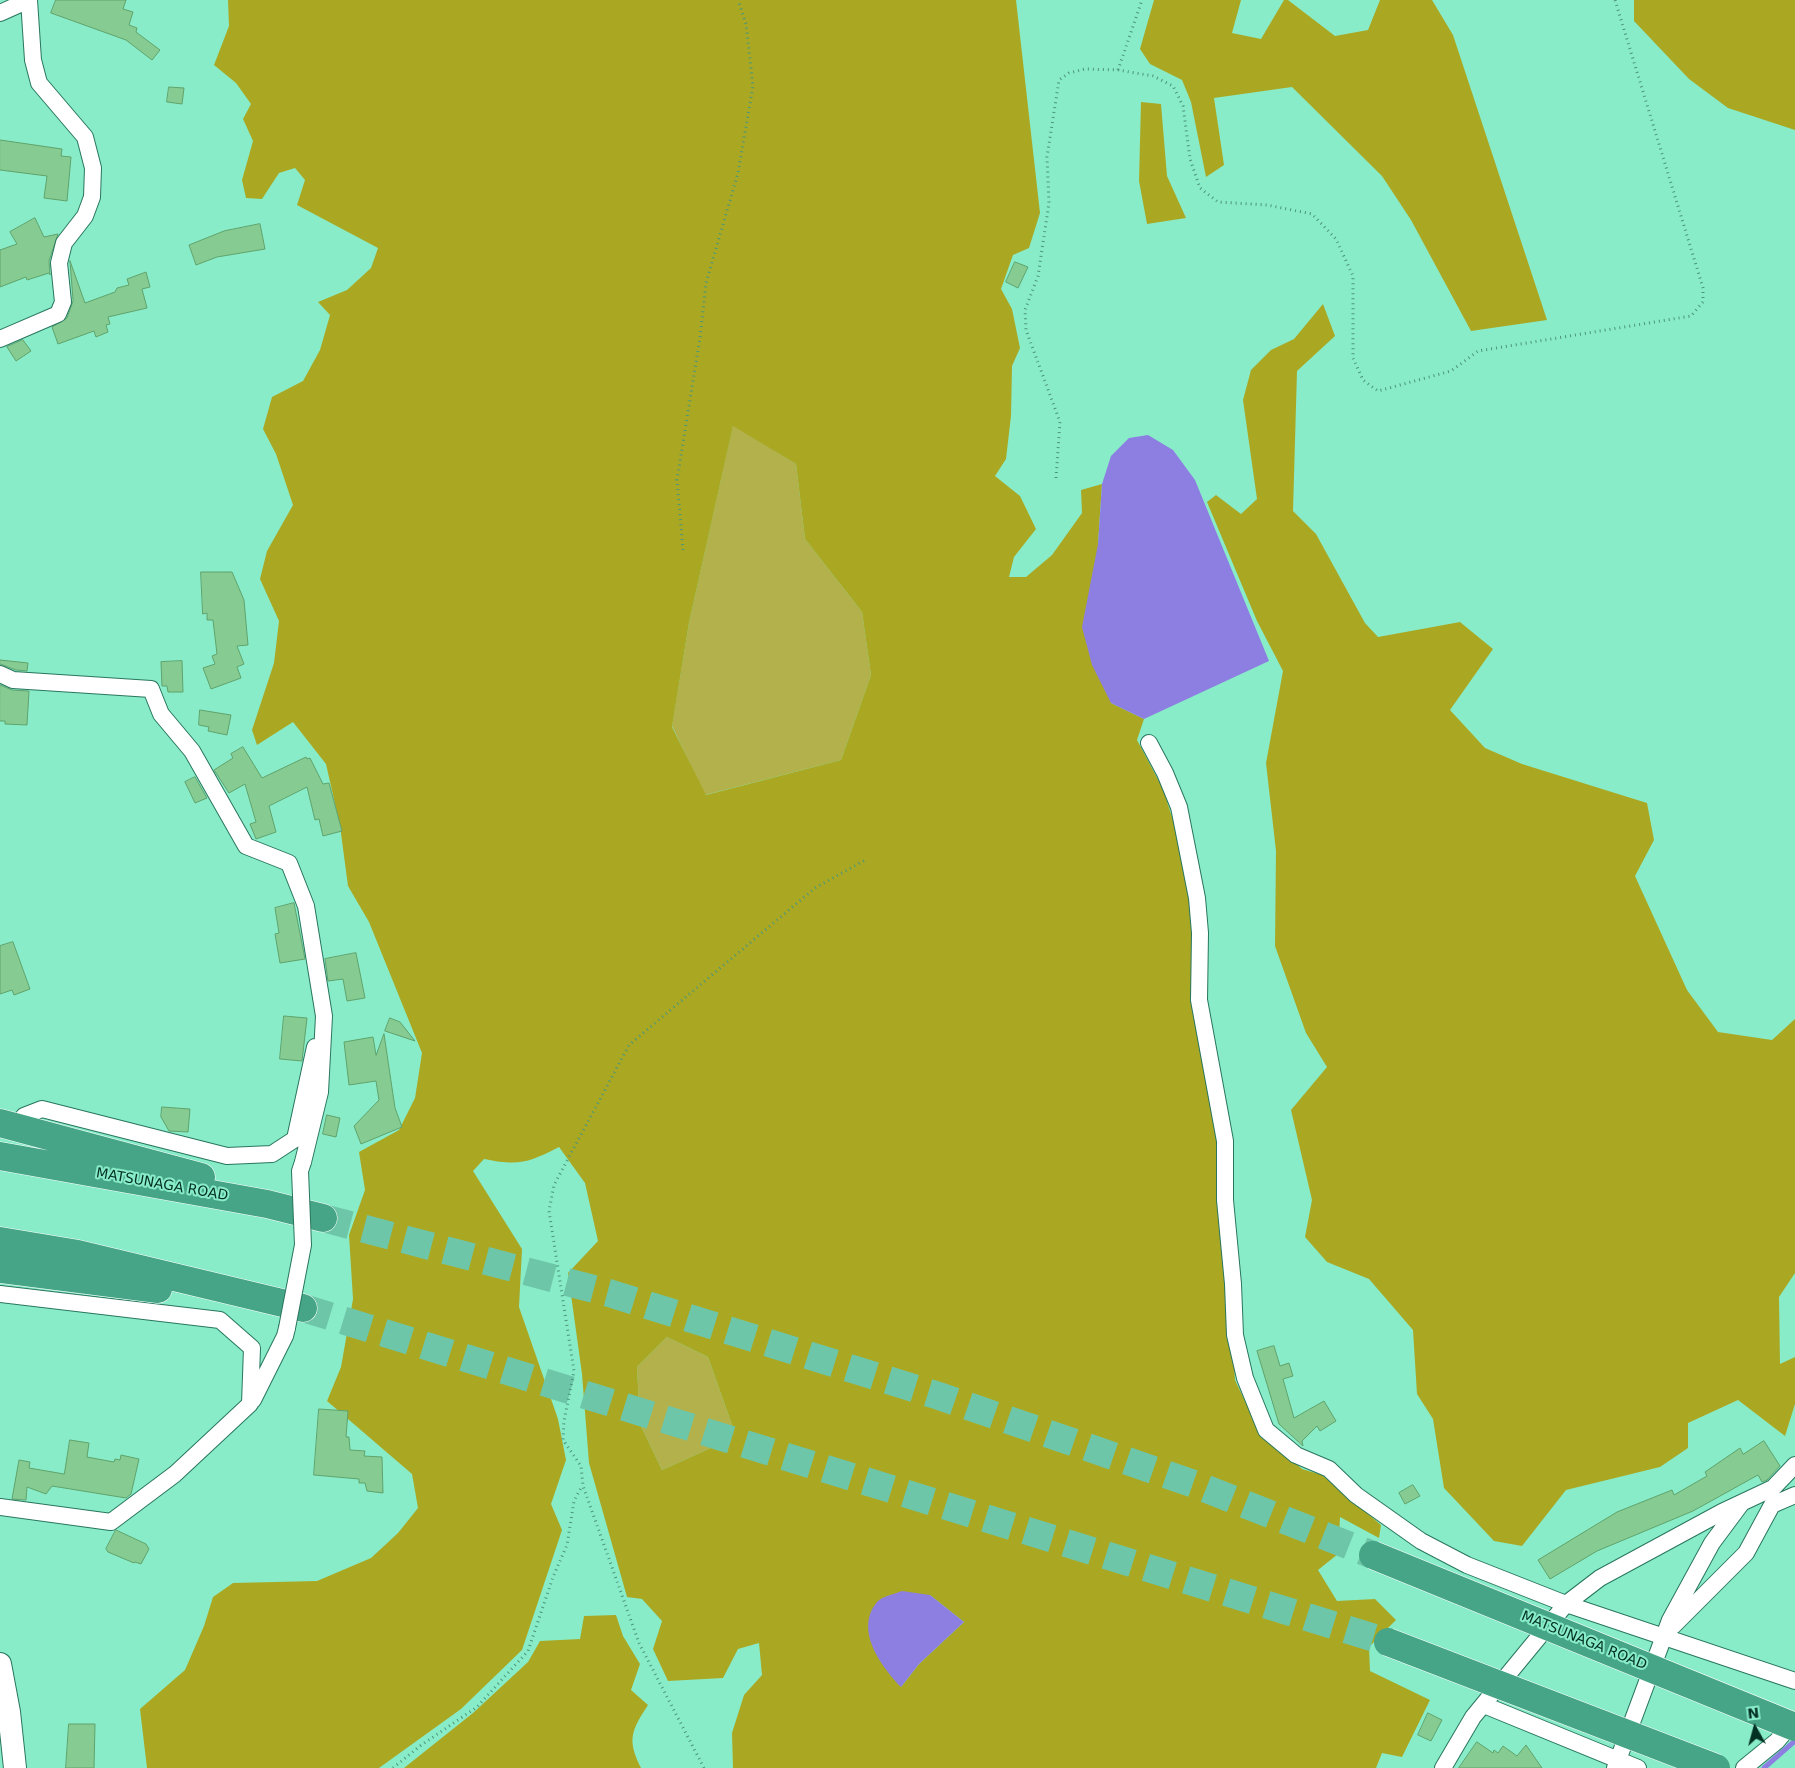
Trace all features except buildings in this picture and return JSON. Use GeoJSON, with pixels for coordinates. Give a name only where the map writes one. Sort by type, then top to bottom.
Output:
{"type":"FeatureCollection","features":[{"type":"Feature","properties":{"kind":"highway"},"geometry":{"type":"LineString","coordinates":[[8,1126],[195,1174],[267,1204]]}},
{"type":"Feature","properties":{"kind":"highway","name":"MATSUNAGA ROAD"},"geometry":{"type":"LineString","coordinates":[[0,1156],[267,1204],[323,1218]]}},
{"type":"Feature","properties":{"kind":"highway"},"geometry":{"type":"LineString","coordinates":[[0,1241],[78,1254],[295,1318]]}},
{"type":"Feature","properties":{"kind":"highway"},"geometry":{"type":"LineString","coordinates":[[0,1269],[295,1318]]}},
{"type":"Feature","properties":{"kind":"highway","name":"MATSUNAGA ROAD"},"geometry":{"type":"LineString","coordinates":[[1373,1555],[1795,1726]]}},
{"type":"Feature","properties":{"kind":"highway"},"geometry":{"type":"LineString","coordinates":[[1583,1640],[1795,1709]]}},
{"type":"Feature","properties":{"kind":"highway"},"geometry":{"type":"LineString","coordinates":[[1388,1642],[1716,1768]]}},
{"type":"Feature","properties":{"kind":"main road"},"geometry":{"type":"LineString","coordinates":[[0,1664],[9,1712],[15,1768]]}},
{"type":"Feature","properties":{"kind":"street"},"geometry":{"type":"LineString","coordinates":[[0,13],[29,0],[32,60],[39,83],[85,137],[93,168],[92,197],[85,216],[64,243],[62,250],[59,263],[63,302],[58,314],[0,339]]}},
{"type":"Feature","properties":{"kind":"street"},"geometry":{"type":"LineString","coordinates":[[0,674],[13,680],[151,689],[161,714],[192,751],[246,846],[289,863],[306,906],[324,1016],[317,1055],[295,1138],[272,1154],[227,1156],[42,1109],[24,1116],[8,1126]]}},
{"type":"Feature","properties":{"kind":"street"},"geometry":{"type":"LineString","coordinates":[[1149,743],[1165,773],[1179,807],[1197,898],[1200,933],[1199,1000],[1225,1141],[1225,1200],[1233,1284],[1235,1335],[1245,1378],[1266,1430],[1296,1455],[1329,1469],[1356,1495],[1421,1541],[1467,1565],[1566,1604],[1795,1681]]}},
{"type":"Feature","properties":{"kind":"street"},"geometry":{"type":"LineString","coordinates":[[0,1507],[111,1522],[175,1474],[250,1404],[295,1318],[303,1245],[300,1172],[320,1092],[317,1055]]}},
{"type":"Feature","properties":{"kind":"street"},"geometry":{"type":"LineString","coordinates":[[0,1294],[220,1320],[252,1348],[250,1404]]}},
{"type":"Feature","properties":{"kind":"street"},"geometry":{"type":"LineString","coordinates":[[1443,1768],[1473,1717],[1566,1604],[1600,1578],[1722,1512],[1773,1488],[1795,1465]]}},
{"type":"Feature","properties":{"kind":"street"},"geometry":{"type":"LineString","coordinates":[[1662,1636],[1746,1553],[1772,1504],[1795,1495]]}},
{"type":"Feature","properties":{"kind":"street"},"geometry":{"type":"LineString","coordinates":[[1617,1764],[1662,1636],[1712,1544],[1741,1504]]}},
{"type":"Feature","properties":{"kind":"street"},"geometry":{"type":"LineString","coordinates":[[1484,1705],[1617,1764],[1638,1768]]}},
{"type":"Feature","properties":{"kind":"street"},"geometry":{"type":"LineString","coordinates":[[1744,1768],[1777,1741],[1795,1720]]}},
{"type":"Feature","properties":{"kind":"path"},"geometry":{"type":"LineString","coordinates":[[683,550],[677,480],[700,338],[706,283],[738,174],[753,86],[746,24],[738,0]]}},
{"type":"Feature","properties":{"kind":"path"},"geometry":{"type":"LineString","coordinates":[[1118,70],[1142,0]]}},
{"type":"Feature","properties":{"kind":"path"},"geometry":{"type":"LineString","coordinates":[[1056,478],[1060,422],[1026,330],[1025,310],[1038,276],[1049,203],[1047,157],[1059,80],[1069,73],[1085,69],[1118,70],[1153,76],[1173,86],[1183,106],[1190,159],[1200,188],[1218,202],[1267,205],[1312,214],[1336,239],[1353,276],[1353,358],[1363,380],[1378,391],[1451,371],[1478,351],[1691,316],[1703,302],[1703,288],[1615,0]]}},
{"type":"Feature","properties":{"kind":"path"},"geometry":{"type":"LineString","coordinates":[[704,1768],[639,1643],[583,1486],[580,1466],[563,1440],[564,1421],[574,1371],[549,1211],[554,1185],[629,1045],[815,888],[867,858]]}},
{"type":"Feature","properties":{"kind":"path"},"geometry":{"type":"LineString","coordinates":[[393,1768],[420,1746],[477,1707],[528,1651],[553,1577],[567,1545],[574,1501],[583,1486]]}},
{"type":"Feature","properties":{"kind":"shaded area"},"geometry":{"type":"Polygon","coordinates":[[[228,0],[1016,0],[1040,213],[1029,248],[1013,255],[1001,289],[1012,309],[1020,348],[1012,366],[1011,416],[1006,459],[995,476],[1020,496],[1036,529],[1014,557],[1009,577],[1026,577],[1052,555],[1082,513],[1081,490],[1102,484],[1098,544],[1111,703],[1144,719],[1137,740],[1163,789],[1180,842],[1192,900],[1218,1124],[1235,1380],[1255,1422],[1270,1441],[1302,1469],[1322,1475],[1381,1525],[1379,1538],[1340,1517],[1338,1554],[1318,1570],[1337,1601],[1375,1599],[1396,1620],[1369,1647],[1370,1671],[1430,1700],[1402,1757],[1382,1753],[1376,1768],[733,1768],[732,1733],[744,1695],[762,1675],[759,1643],[738,1649],[723,1678],[668,1681],[653,1649],[662,1621],[642,1599],[627,1597],[589,1463],[582,1374],[568,1273],[598,1241],[585,1183],[559,1147],[539,1157],[523,1162],[484,1159],[473,1171],[522,1249],[519,1307],[558,1419],[566,1460],[551,1504],[562,1530],[522,1650],[461,1709],[379,1768],[147,1768],[140,1709],[185,1670],[204,1626],[213,1597],[233,1583],[317,1581],[371,1558],[398,1533],[418,1508],[412,1474],[327,1401],[341,1367],[353,1299],[349,1235],[365,1190],[359,1152],[399,1130],[415,1098],[422,1053],[369,922],[348,886],[340,826],[326,764],[293,722],[257,745],[252,730],[274,663],[279,621],[260,579],[267,551],[293,505],[276,454],[263,429],[272,397],[303,381],[320,350],[330,315],[318,302],[347,290],[371,268],[378,248],[297,205],[305,180],[295,168],[279,173],[262,199],[246,198],[242,180],[253,141],[243,119],[251,104],[236,83],[214,65],[229,26],[228,0]],[[733,426],[689,623],[672,727],[706,795],[841,760],[871,675],[862,612],[805,539],[796,464],[733,426]],[[667,1337],[637,1367],[640,1424],[662,1470],[713,1447],[732,1425],[708,1357],[667,1337]],[[930,1595],[901,1687],[919,1664],[964,1622],[930,1595]]]}},
{"type":"Feature","properties":{"kind":"shaded area"},"geometry":{"type":"Polygon","coordinates":[[[1154,0],[1241,0],[1232,33],[1261,39],[1284,0],[1288,0],[1335,36],[1368,30],[1380,0],[1432,0],[1453,35],[1547,320],[1471,331],[1411,220],[1382,176],[1292,87],[1214,98],[1224,165],[1206,177],[1191,102],[1182,80],[1150,64],[1140,49],[1154,0]]]}},
{"type":"Feature","properties":{"kind":"shaded area"},"geometry":{"type":"Polygon","coordinates":[[[1634,0],[1795,0],[1795,130],[1728,108],[1689,79],[1634,21],[1634,0]]]}},
{"type":"Feature","properties":{"kind":"shaded area"},"geometry":{"type":"Polygon","coordinates":[[[1141,102],[1161,104],[1167,176],[1186,218],[1147,224],[1139,181],[1141,102]]]}},
{"type":"Feature","properties":{"kind":"shaded area"},"geometry":{"type":"Polygon","coordinates":[[[1323,304],[1335,336],[1297,371],[1293,511],[1316,534],[1365,623],[1378,637],[1460,622],[1493,649],[1450,710],[1485,748],[1522,764],[1647,803],[1654,840],[1635,876],[1687,990],[1718,1032],[1772,1040],[1795,1019],[1795,1273],[1779,1297],[1780,1364],[1795,1357],[1795,1404],[1785,1436],[1738,1400],[1688,1423],[1688,1448],[1660,1467],[1566,1490],[1522,1546],[1494,1541],[1444,1488],[1433,1419],[1417,1394],[1413,1330],[1369,1279],[1327,1262],[1305,1237],[1312,1200],[1291,1110],[1327,1067],[1306,1033],[1275,946],[1276,851],[1266,763],[1283,671],[1257,621],[1207,502],[1216,495],[1241,514],[1257,499],[1243,400],[1251,370],[1271,350],[1294,339],[1323,304]]]}},
{"type":"Feature","properties":{"kind":"shaded area"},"geometry":{"type":"Polygon","coordinates":[[[733,425],[796,464],[805,539],[862,612],[871,675],[841,760],[705,795],[672,726],[689,623],[733,425]]]}},
{"type":"Feature","properties":{"kind":"shaded area"},"geometry":{"type":"Polygon","coordinates":[[[1148,435],[1173,450],[1195,480],[1269,661],[1144,719],[1111,703],[1092,665],[1082,627],[1098,544],[1102,484],[1111,456],[1129,438],[1148,435]]]}},
{"type":"Feature","properties":{"kind":"shaded area"},"geometry":{"type":"Polygon","coordinates":[[[667,1337],[708,1357],[732,1425],[713,1447],[662,1470],[640,1424],[637,1367],[667,1337]]]}},
{"type":"Feature","properties":{"kind":"shaded area"},"geometry":{"type":"Polygon","coordinates":[[[902,1591],[930,1595],[964,1622],[919,1664],[901,1687],[886,1669],[873,1647],[869,1636],[868,1624],[871,1613],[879,1600],[902,1591]]]}},
{"type":"Feature","properties":{"kind":"shaded area"},"geometry":{"type":"Polygon","coordinates":[[[616,1615],[623,1636],[640,1664],[631,1690],[648,1705],[638,1722],[633,1736],[634,1750],[641,1768],[404,1768],[473,1713],[528,1662],[540,1641],[580,1639],[584,1616],[616,1615]]]}},
{"type":"Feature","properties":{"kind":"waterway"},"geometry":{"type":"LineString","coordinates":[[1764,1768],[1795,1741]]}},
{"type":"Feature","properties":{"kind":"tunnel"},"geometry":{"type":"LineString","coordinates":[[323,1218],[609,1293],[939,1396],[1194,1484],[1373,1555]]}},
{"type":"Feature","properties":{"kind":"tunnel"},"geometry":{"type":"LineString","coordinates":[[303,1308],[1388,1642]]}}]}
